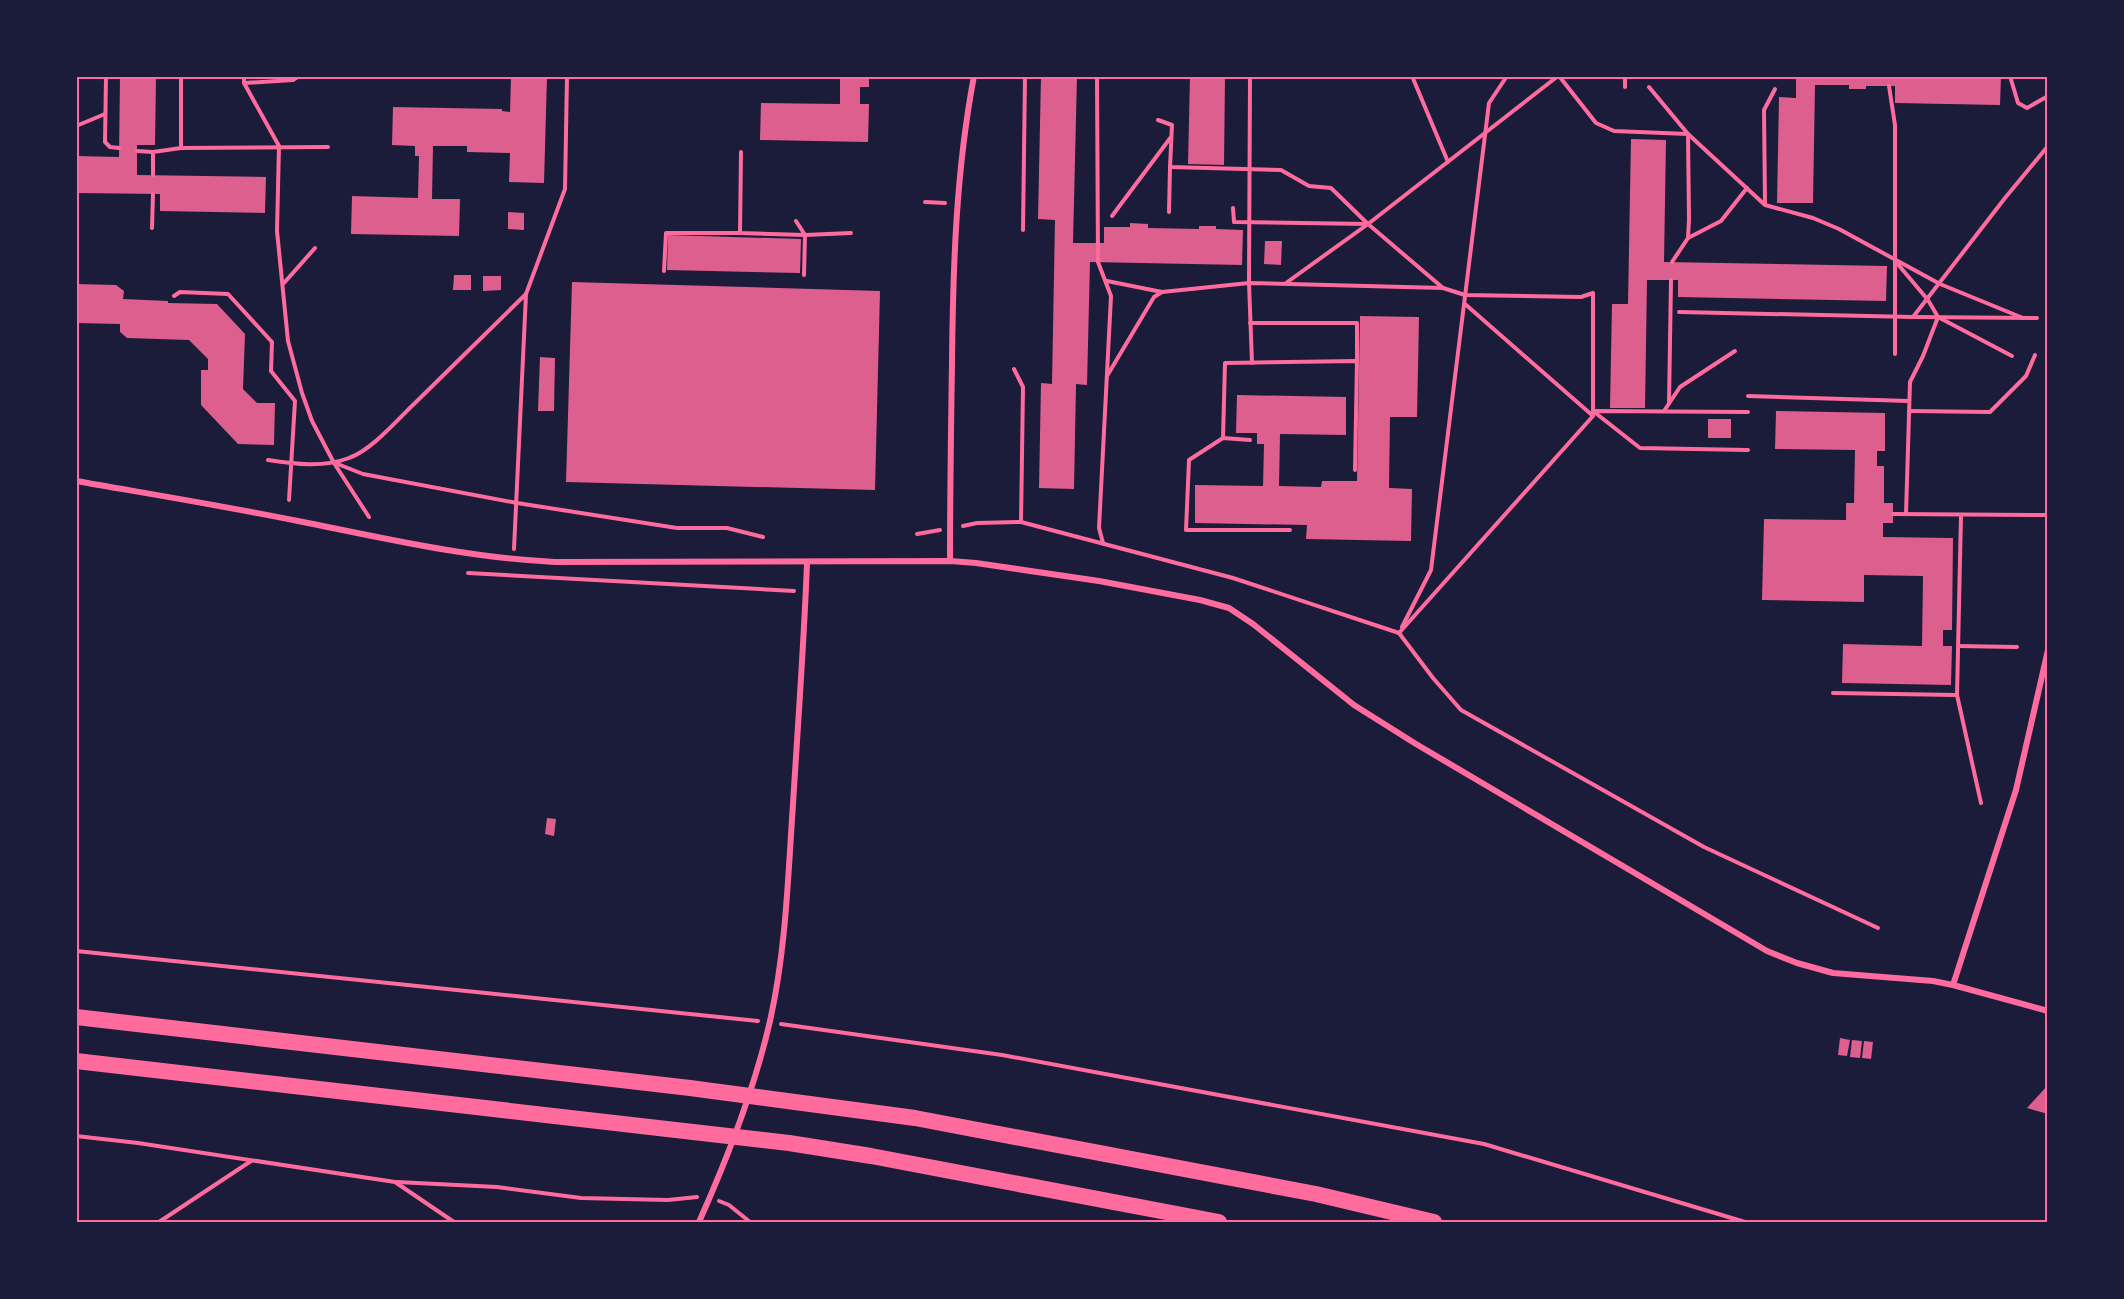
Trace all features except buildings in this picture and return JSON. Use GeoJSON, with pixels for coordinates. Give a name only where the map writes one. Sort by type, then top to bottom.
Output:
{"type":"FeatureCollection","features":[{"type":"Feature","properties":{"kind":"highway"},"geometry":{"type":"LineString","coordinates":[[76,1017],[690,1088],[915,1118],[1293,1190],[1434,1222]]}},
{"type":"Feature","properties":{"kind":"highway"},"geometry":{"type":"LineString","coordinates":[[76,1061],[789,1143],[871,1156],[1219,1222]]}},
{"type":"Feature","properties":{"kind":"street"},"geometry":{"type":"LineString","coordinates":[[950,561],[953,288],[957,203],[960,163],[974,76]]}},
{"type":"Feature","properties":{"kind":"street"},"geometry":{"type":"LineString","coordinates":[[76,481],[292,520],[456,553],[512,560],[807,563],[950,561],[1099,581],[1200,600],[1229,608],[1253,624],[1354,705],[1416,744],[1767,951],[1797,963],[1833,973],[1933,981],[2048,1011]]}},
{"type":"Feature","properties":{"kind":"street"},"geometry":{"type":"LineString","coordinates":[[699,1222],[737,1132],[756,1077],[782,958],[803,666],[807,563]]}},
{"type":"Feature","properties":{"kind":"street"},"geometry":{"type":"LineString","coordinates":[[1953,985],[2016,790],[2048,650]]}},
{"type":"Feature","properties":{"kind":"path"},"geometry":{"type":"LineString","coordinates":[[106,76],[105,142],[110,147],[119,148]]}},
{"type":"Feature","properties":{"kind":"path"},"geometry":{"type":"LineString","coordinates":[[181,76],[181,148]]}},
{"type":"Feature","properties":{"kind":"path"},"geometry":{"type":"LineString","coordinates":[[244,76],[244,82],[279,146],[278,231],[288,341],[302,393],[312,421],[334,463],[369,517]]}},
{"type":"Feature","properties":{"kind":"path"},"geometry":{"type":"LineString","coordinates":[[244,82],[293,80],[299,76]]}},
{"type":"Feature","properties":{"kind":"path"},"geometry":{"type":"LineString","coordinates":[[512,560],[517,503],[526,294],[565,189],[567,76]]}},
{"type":"Feature","properties":{"kind":"path"},"geometry":{"type":"LineString","coordinates":[[1023,230],[1025,76]]}},
{"type":"Feature","properties":{"kind":"path"},"geometry":{"type":"LineString","coordinates":[[1097,76],[1098,262],[1111,296],[1099,528],[1103,544]]}},
{"type":"Feature","properties":{"kind":"path"},"geometry":{"type":"LineString","coordinates":[[1250,76],[1248,168],[1252,363]]}},
{"type":"Feature","properties":{"kind":"path"},"geometry":{"type":"LineString","coordinates":[[1412,76],[1448,162]]}},
{"type":"Feature","properties":{"kind":"path"},"geometry":{"type":"LineString","coordinates":[[1399,633],[1431,570],[1489,103],[1507,76]]}},
{"type":"Feature","properties":{"kind":"path"},"geometry":{"type":"LineString","coordinates":[[1285,283],[1368,224],[1559,76],[1596,123],[1614,131],[1688,134]]}},
{"type":"Feature","properties":{"kind":"path"},"geometry":{"type":"LineString","coordinates":[[1624,87],[1625,76]]}},
{"type":"Feature","properties":{"kind":"path"},"geometry":{"type":"LineString","coordinates":[[2010,76],[2018,103],[2027,108],[2048,96]]}},
{"type":"Feature","properties":{"kind":"path"},"geometry":{"type":"LineString","coordinates":[[1889,86],[1894,125],[1895,354]]}},
{"type":"Feature","properties":{"kind":"path"},"geometry":{"type":"LineString","coordinates":[[1649,87],[1688,134],[1765,204],[1813,218],[1839,229],[1940,284],[2023,318]]}},
{"type":"Feature","properties":{"kind":"path"},"geometry":{"type":"LineString","coordinates":[[1765,204],[1764,110],[1774,89]]}},
{"type":"Feature","properties":{"kind":"path"},"geometry":{"type":"LineString","coordinates":[[76,126],[105,114]]}},
{"type":"Feature","properties":{"kind":"path"},"geometry":{"type":"LineString","coordinates":[[1158,120],[1172,125],[1169,212]]}},
{"type":"Feature","properties":{"kind":"path"},"geometry":{"type":"LineString","coordinates":[[1688,134],[1688,238]]}},
{"type":"Feature","properties":{"kind":"path"},"geometry":{"type":"LineString","coordinates":[[1112,216],[1171,137]]}},
{"type":"Feature","properties":{"kind":"path"},"geometry":{"type":"LineString","coordinates":[[1913,317],[2048,146]]}},
{"type":"Feature","properties":{"kind":"path"},"geometry":{"type":"LineString","coordinates":[[137,151],[153,152],[181,148],[328,147]]}},
{"type":"Feature","properties":{"kind":"path"},"geometry":{"type":"LineString","coordinates":[[153,152],[153,176]]}},
{"type":"Feature","properties":{"kind":"path"},"geometry":{"type":"LineString","coordinates":[[740,233],[741,152]]}},
{"type":"Feature","properties":{"kind":"path"},"geometry":{"type":"LineString","coordinates":[[1170,167],[1281,170],[1309,186],[1331,188],[1368,224],[1443,288]]}},
{"type":"Feature","properties":{"kind":"path"},"geometry":{"type":"LineString","coordinates":[[1672,262],[1688,238],[1721,221],[1748,188]]}},
{"type":"Feature","properties":{"kind":"path"},"geometry":{"type":"LineString","coordinates":[[152,228],[153,194]]}},
{"type":"Feature","properties":{"kind":"path"},"geometry":{"type":"LineString","coordinates":[[925,202],[957,203]]}},
{"type":"Feature","properties":{"kind":"path"},"geometry":{"type":"LineString","coordinates":[[1233,208],[1234,222],[1368,224]]}},
{"type":"Feature","properties":{"kind":"path"},"geometry":{"type":"LineString","coordinates":[[796,221],[805,235],[804,275]]}},
{"type":"Feature","properties":{"kind":"path"},"geometry":{"type":"LineString","coordinates":[[664,271],[666,233],[805,235],[851,233]]}},
{"type":"Feature","properties":{"kind":"path"},"geometry":{"type":"LineString","coordinates":[[283,284],[315,248]]}},
{"type":"Feature","properties":{"kind":"path"},"geometry":{"type":"LineString","coordinates":[[1894,260],[1928,300],[1938,317],[2012,356]]}},
{"type":"Feature","properties":{"kind":"path"},"geometry":{"type":"LineString","coordinates":[[1669,403],[1671,280]]}},
{"type":"Feature","properties":{"kind":"path"},"geometry":{"type":"LineString","coordinates":[[1106,281],[1162,292],[1249,282],[1443,288],[1465,295],[1581,297],[1593,292],[1593,413],[1399,633]]}},
{"type":"Feature","properties":{"kind":"path"},"geometry":{"type":"LineString","coordinates":[[174,296],[180,292],[228,294],[272,342],[271,371],[295,401]]}},
{"type":"Feature","properties":{"kind":"path"},"geometry":{"type":"LineString","coordinates":[[1107,376],[1154,297],[1162,292]]}},
{"type":"Feature","properties":{"kind":"path"},"geometry":{"type":"LineString","coordinates":[[268,460],[293,464],[334,463],[352,458],[368,447],[526,294]]}},
{"type":"Feature","properties":{"kind":"path"},"geometry":{"type":"LineString","coordinates":[[1464,303],[1593,413],[1640,448],[1748,450]]}},
{"type":"Feature","properties":{"kind":"path"},"geometry":{"type":"LineString","coordinates":[[1678,312],[2037,318]]}},
{"type":"Feature","properties":{"kind":"path"},"geometry":{"type":"LineString","coordinates":[[1906,514],[1910,382],[1938,317]]}},
{"type":"Feature","properties":{"kind":"path"},"geometry":{"type":"LineString","coordinates":[[1250,323],[1357,323],[1355,470]]}},
{"type":"Feature","properties":{"kind":"path"},"geometry":{"type":"LineString","coordinates":[[1663,411],[1680,387],[1736,351]]}},
{"type":"Feature","properties":{"kind":"path"},"geometry":{"type":"LineString","coordinates":[[1909,411],[1990,412],[2026,376],[2035,355]]}},
{"type":"Feature","properties":{"kind":"path"},"geometry":{"type":"LineString","coordinates":[[1223,438],[1225,363],[1357,361]]}},
{"type":"Feature","properties":{"kind":"path"},"geometry":{"type":"LineString","coordinates":[[1014,369],[1023,387],[1021,522]]}},
{"type":"Feature","properties":{"kind":"path"},"geometry":{"type":"LineString","coordinates":[[289,500],[293,464],[295,401],[302,393]]}},
{"type":"Feature","properties":{"kind":"path"},"geometry":{"type":"LineString","coordinates":[[1748,396],[1909,401]]}},
{"type":"Feature","properties":{"kind":"path"},"geometry":{"type":"LineString","coordinates":[[1593,413],[1748,412]]}},
{"type":"Feature","properties":{"kind":"path"},"geometry":{"type":"LineString","coordinates":[[1250,440],[1223,438],[1188,460],[1186,530],[1290,530]]}},
{"type":"Feature","properties":{"kind":"path"},"geometry":{"type":"LineString","coordinates":[[334,463],[363,474],[517,503],[677,528],[727,528],[764,537]]}},
{"type":"Feature","properties":{"kind":"path"},"geometry":{"type":"LineString","coordinates":[[1893,514],[2048,515]]}},
{"type":"Feature","properties":{"kind":"path"},"geometry":{"type":"LineString","coordinates":[[1961,515],[1957,695],[1981,803]]}},
{"type":"Feature","properties":{"kind":"path"},"geometry":{"type":"LineString","coordinates":[[917,534],[977,524],[1021,522],[1233,578],[1399,633],[1461,710],[1704,847],[1878,928]]}},
{"type":"Feature","properties":{"kind":"path"},"geometry":{"type":"LineString","coordinates":[[468,573],[806,592]]}},
{"type":"Feature","properties":{"kind":"path"},"geometry":{"type":"LineString","coordinates":[[1958,645],[2017,647]]}},
{"type":"Feature","properties":{"kind":"path"},"geometry":{"type":"LineString","coordinates":[[1833,693],[1957,695]]}},
{"type":"Feature","properties":{"kind":"path"},"geometry":{"type":"LineString","coordinates":[[76,951],[769,1025],[1002,1055],[1484,1144],[1745,1222]]}},
{"type":"Feature","properties":{"kind":"path"},"geometry":{"type":"LineString","coordinates":[[76,1136],[138,1143],[395,1182],[497,1187],[581,1198],[668,1200],[712,1194],[750,1222]]}},
{"type":"Feature","properties":{"kind":"path"},"geometry":{"type":"LineString","coordinates":[[159,1222],[251,1161]]}},
{"type":"Feature","properties":{"kind":"path"},"geometry":{"type":"LineString","coordinates":[[395,1182],[454,1222]]}}]}
